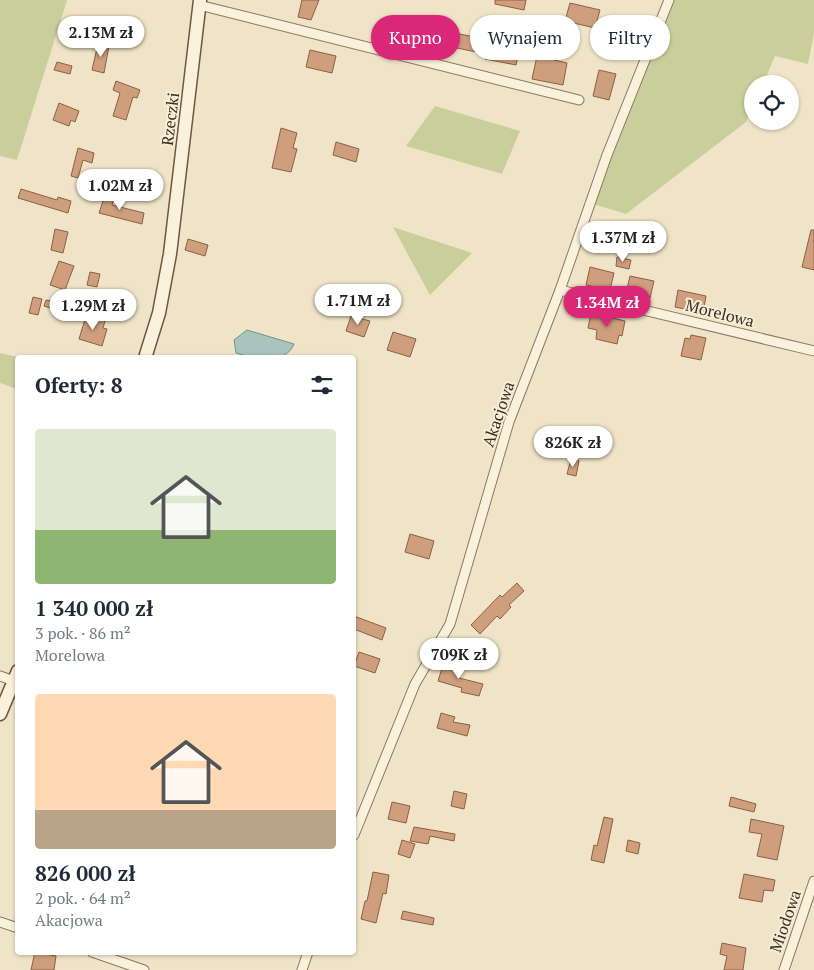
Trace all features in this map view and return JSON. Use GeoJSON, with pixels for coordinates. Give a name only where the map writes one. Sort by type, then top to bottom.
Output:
{"type":"FeatureCollection","features":[{"type":"Feature","properties":{"kind":"main road","name":"Rzeczki"},"geometry":{"type":"LineString","coordinates":[[146,355],[159,314],[170,254],[200,2]]}},
{"type":"Feature","properties":{"kind":"main road"},"geometry":{"type":"LineString","coordinates":[[0,714],[15,678]]}},
{"type":"Feature","properties":{"kind":"street","name":"Akacjowa"},"geometry":{"type":"LineString","coordinates":[[356,829],[411,692],[450,624],[509,422],[560,290],[607,155],[669,0]]}},
{"type":"Feature","properties":{"kind":"street"},"geometry":{"type":"LineString","coordinates":[[200,2],[579,100]]}},
{"type":"Feature","properties":{"kind":"street","name":"Morelowa"},"geometry":{"type":"LineString","coordinates":[[560,290],[814,351]]}},
{"type":"Feature","properties":{"kind":"street"},"geometry":{"type":"LineString","coordinates":[[0,676],[15,676]]}},
{"type":"Feature","properties":{"kind":"street","name":"Miodowa"},"geometry":{"type":"LineString","coordinates":[[784,970],[814,881]]}},
{"type":"Feature","properties":{"kind":"street"},"geometry":{"type":"LineString","coordinates":[[0,922],[15,927]]}},
{"type":"Feature","properties":{"kind":"street"},"geometry":{"type":"LineString","coordinates":[[101,955],[144,970]]}},
{"type":"Feature","properties":{"kind":"street"},"geometry":{"type":"LineString","coordinates":[[302,970],[307,955]]}},
{"type":"Feature","properties":{"kind":"green space"},"geometry":{"type":"Polygon","coordinates":[[[0,0],[67,0],[17,160],[0,156],[0,0]]]}},
{"type":"Feature","properties":{"kind":"green space"},"geometry":{"type":"Polygon","coordinates":[[[669,0],[814,0],[814,34],[808,64],[775,56],[767,75],[744,75],[744,124],[626,214],[590,203],[646,60],[670,60],[670,15],[663,15],[669,0]]]}},
{"type":"Feature","properties":{"kind":"green space"},"geometry":{"type":"Polygon","coordinates":[[[435,106],[520,131],[502,174],[406,146],[435,106]]]}},
{"type":"Feature","properties":{"kind":"green space"},"geometry":{"type":"Polygon","coordinates":[[[393,227],[472,253],[430,295],[393,227]]]}},
{"type":"Feature","properties":{"kind":"green space"},"geometry":{"type":"Polygon","coordinates":[[[0,353],[15,356],[15,388],[0,383],[0,353]]]}},
{"type":"Feature","properties":{"kind":"water"},"geometry":{"type":"Polygon","coordinates":[[[247,330],[294,344],[290,351],[284,355],[244,355],[236,353],[234,340],[247,330]]]}},
{"type":"Feature","properties":{"kind":"building"},"geometry":{"type":"Polygon","coordinates":[[[302,0],[319,0],[311,20],[298,17],[302,0]]]}},
{"type":"Feature","properties":{"kind":"building"},"geometry":{"type":"Polygon","coordinates":[[[495,0],[526,0],[524,10],[495,4],[495,0]]]}},
{"type":"Feature","properties":{"kind":"building"},"geometry":{"type":"Polygon","coordinates":[[[570,3],[600,10],[599,15],[590,15],[590,27],[580,24],[580,15],[567,15],[570,3]]]}},
{"type":"Feature","properties":{"kind":"building"},"geometry":{"type":"Polygon","coordinates":[[[460,34],[470,36],[470,51],[460,49],[460,34]]]}},
{"type":"Feature","properties":{"kind":"building"},"geometry":{"type":"Polygon","coordinates":[[[98,44],[109,46],[104,73],[92,70],[98,44]]]}},
{"type":"Feature","properties":{"kind":"building"},"geometry":{"type":"Polygon","coordinates":[[[310,50],[336,56],[332,73],[306,67],[310,50]]]}},
{"type":"Feature","properties":{"kind":"building"},"geometry":{"type":"Polygon","coordinates":[[[490,60],[517,60],[516,65],[490,60]]]}},
{"type":"Feature","properties":{"kind":"building"},"geometry":{"type":"Polygon","coordinates":[[[536,60],[554,60],[567,63],[563,85],[532,79],[536,60]]]}},
{"type":"Feature","properties":{"kind":"building"},"geometry":{"type":"Polygon","coordinates":[[[57,62],[72,66],[70,74],[54,70],[57,62]]]}},
{"type":"Feature","properties":{"kind":"building"},"geometry":{"type":"Polygon","coordinates":[[[599,70],[616,74],[609,100],[593,96],[599,70]]]}},
{"type":"Feature","properties":{"kind":"building"},"geometry":{"type":"Polygon","coordinates":[[[116,81],[140,90],[137,98],[133,97],[126,120],[113,116],[120,93],[113,90],[116,81]]]}},
{"type":"Feature","properties":{"kind":"building"},"geometry":{"type":"Polygon","coordinates":[[[59,103],[79,111],[75,122],[71,120],[69,126],[53,120],[59,103]]]}},
{"type":"Feature","properties":{"kind":"building"},"geometry":{"type":"Polygon","coordinates":[[[281,128],[297,133],[293,148],[297,149],[291,172],[272,168],[281,128]]]}},
{"type":"Feature","properties":{"kind":"building"},"geometry":{"type":"Polygon","coordinates":[[[336,142],[359,149],[356,162],[333,155],[336,142]]]}},
{"type":"Feature","properties":{"kind":"building"},"geometry":{"type":"Polygon","coordinates":[[[78,148],[94,153],[92,163],[83,160],[78,178],[71,176],[78,148]]]}},
{"type":"Feature","properties":{"kind":"building"},"geometry":{"type":"Polygon","coordinates":[[[21,189],[57,200],[58,197],[71,201],[68,213],[18,198],[21,189]]]}},
{"type":"Feature","properties":{"kind":"building"},"geometry":{"type":"Polygon","coordinates":[[[105,195],[114,198],[112,205],[144,213],[142,224],[99,213],[105,195]]]}},
{"type":"Feature","properties":{"kind":"building"},"geometry":{"type":"Polygon","coordinates":[[[55,229],[68,232],[63,253],[51,250],[55,229]]]}},
{"type":"Feature","properties":{"kind":"building"},"geometry":{"type":"Polygon","coordinates":[[[811,230],[814,230],[814,270],[802,267],[811,230]]]}},
{"type":"Feature","properties":{"kind":"building"},"geometry":{"type":"Polygon","coordinates":[[[188,239],[208,245],[205,256],[185,250],[188,239]]]}},
{"type":"Feature","properties":{"kind":"building"},"geometry":{"type":"Polygon","coordinates":[[[617,257],[631,260],[629,269],[616,266],[617,257]]]}},
{"type":"Feature","properties":{"kind":"building"},"geometry":{"type":"Polygon","coordinates":[[[59,261],[74,266],[65,290],[50,285],[59,261]]]}},
{"type":"Feature","properties":{"kind":"building"},"geometry":{"type":"Polygon","coordinates":[[[590,267],[614,273],[610,290],[586,285],[590,267]]]}},
{"type":"Feature","properties":{"kind":"building"},"geometry":{"type":"Polygon","coordinates":[[[90,272],[100,274],[97,287],[87,285],[90,272]]]}},
{"type":"Feature","properties":{"kind":"building"},"geometry":{"type":"Polygon","coordinates":[[[630,276],[654,281],[650,298],[626,293],[630,276]]]}},
{"type":"Feature","properties":{"kind":"building"},"geometry":{"type":"Polygon","coordinates":[[[678,290],[706,296],[703,313],[675,307],[678,290]]]}},
{"type":"Feature","properties":{"kind":"building"},"geometry":{"type":"Polygon","coordinates":[[[33,297],[42,299],[38,315],[29,313],[33,297]]]}},
{"type":"Feature","properties":{"kind":"building"},"geometry":{"type":"Polygon","coordinates":[[[46,300],[88,309],[84,319],[44,306],[46,300]]]}},
{"type":"Feature","properties":{"kind":"building"},"geometry":{"type":"Polygon","coordinates":[[[591,313],[625,321],[622,336],[619,335],[617,344],[596,339],[597,330],[588,328],[591,313]]]}},
{"type":"Feature","properties":{"kind":"building"},"geometry":{"type":"Polygon","coordinates":[[[86,316],[105,321],[103,328],[107,329],[102,346],[79,339],[86,316]]]}},
{"type":"Feature","properties":{"kind":"building"},"geometry":{"type":"Polygon","coordinates":[[[351,316],[370,321],[364,337],[346,331],[351,316]]]}},
{"type":"Feature","properties":{"kind":"building"},"geometry":{"type":"Polygon","coordinates":[[[393,332],[416,339],[410,357],[387,350],[393,332]]]}},
{"type":"Feature","properties":{"kind":"building"},"geometry":{"type":"Polygon","coordinates":[[[691,335],[706,338],[701,360],[681,356],[685,338],[690,339],[691,335]]]}},
{"type":"Feature","properties":{"kind":"building"},"geometry":{"type":"Polygon","coordinates":[[[571,459],[579,461],[576,476],[567,474],[571,459]]]}},
{"type":"Feature","properties":{"kind":"building"},"geometry":{"type":"Polygon","coordinates":[[[410,534],[434,541],[429,559],[405,552],[410,534]]]}},
{"type":"Feature","properties":{"kind":"building"},"geometry":{"type":"Polygon","coordinates":[[[517,583],[524,591],[509,605],[511,607],[500,619],[497,616],[480,634],[471,625],[500,595],[502,597],[517,583]]]}},
{"type":"Feature","properties":{"kind":"building"},"geometry":{"type":"Polygon","coordinates":[[[356,617],[386,628],[382,640],[356,630],[356,617]]]}},
{"type":"Feature","properties":{"kind":"building"},"geometry":{"type":"Polygon","coordinates":[[[359,652],[380,659],[375,673],[356,667],[359,652]]]}},
{"type":"Feature","properties":{"kind":"building"},"geometry":{"type":"Polygon","coordinates":[[[444,662],[462,667],[459,678],[483,684],[479,696],[461,692],[462,688],[438,681],[444,662]]]}},
{"type":"Feature","properties":{"kind":"building"},"geometry":{"type":"Polygon","coordinates":[[[441,713],[455,717],[453,722],[470,725],[467,736],[437,728],[441,713]]]}},
{"type":"Feature","properties":{"kind":"building"},"geometry":{"type":"Polygon","coordinates":[[[454,791],[467,794],[464,809],[451,806],[454,791]]]}},
{"type":"Feature","properties":{"kind":"building"},"geometry":{"type":"Polygon","coordinates":[[[731,797],[756,804],[754,812],[729,806],[731,797]]]}},
{"type":"Feature","properties":{"kind":"building"},"geometry":{"type":"Polygon","coordinates":[[[392,802],[410,806],[406,823],[388,819],[392,802]]]}},
{"type":"Feature","properties":{"kind":"building"},"geometry":{"type":"Polygon","coordinates":[[[604,817],[613,819],[604,863],[591,860],[594,845],[597,846],[604,817]]]}},
{"type":"Feature","properties":{"kind":"building"},"geometry":{"type":"Polygon","coordinates":[[[751,819],[784,826],[777,860],[757,856],[762,834],[749,832],[751,819]]]}},
{"type":"Feature","properties":{"kind":"building"},"geometry":{"type":"Polygon","coordinates":[[[414,827],[455,834],[454,841],[430,836],[428,844],[410,841],[414,827]]]}},
{"type":"Feature","properties":{"kind":"building"},"geometry":{"type":"Polygon","coordinates":[[[402,840],[415,844],[410,858],[398,854],[402,840]]]}},
{"type":"Feature","properties":{"kind":"building"},"geometry":{"type":"Polygon","coordinates":[[[628,840],[640,843],[638,854],[626,851],[628,840]]]}},
{"type":"Feature","properties":{"kind":"building"},"geometry":{"type":"Polygon","coordinates":[[[373,872],[389,875],[386,894],[383,893],[376,923],[361,919],[373,872]]]}},
{"type":"Feature","properties":{"kind":"building"},"geometry":{"type":"Polygon","coordinates":[[[744,874],[775,880],[773,891],[764,890],[762,902],[739,898],[744,874]]]}},
{"type":"Feature","properties":{"kind":"building"},"geometry":{"type":"Polygon","coordinates":[[[403,911],[434,918],[433,925],[401,919],[403,911]]]}},
{"type":"Feature","properties":{"kind":"building"},"geometry":{"type":"Polygon","coordinates":[[[722,943],[746,948],[743,970],[724,970],[727,956],[720,954],[722,943]]]}},
{"type":"Feature","properties":{"kind":"building"},"geometry":{"type":"Polygon","coordinates":[[[34,955],[56,956],[54,970],[31,970],[34,955]]]}}]}
